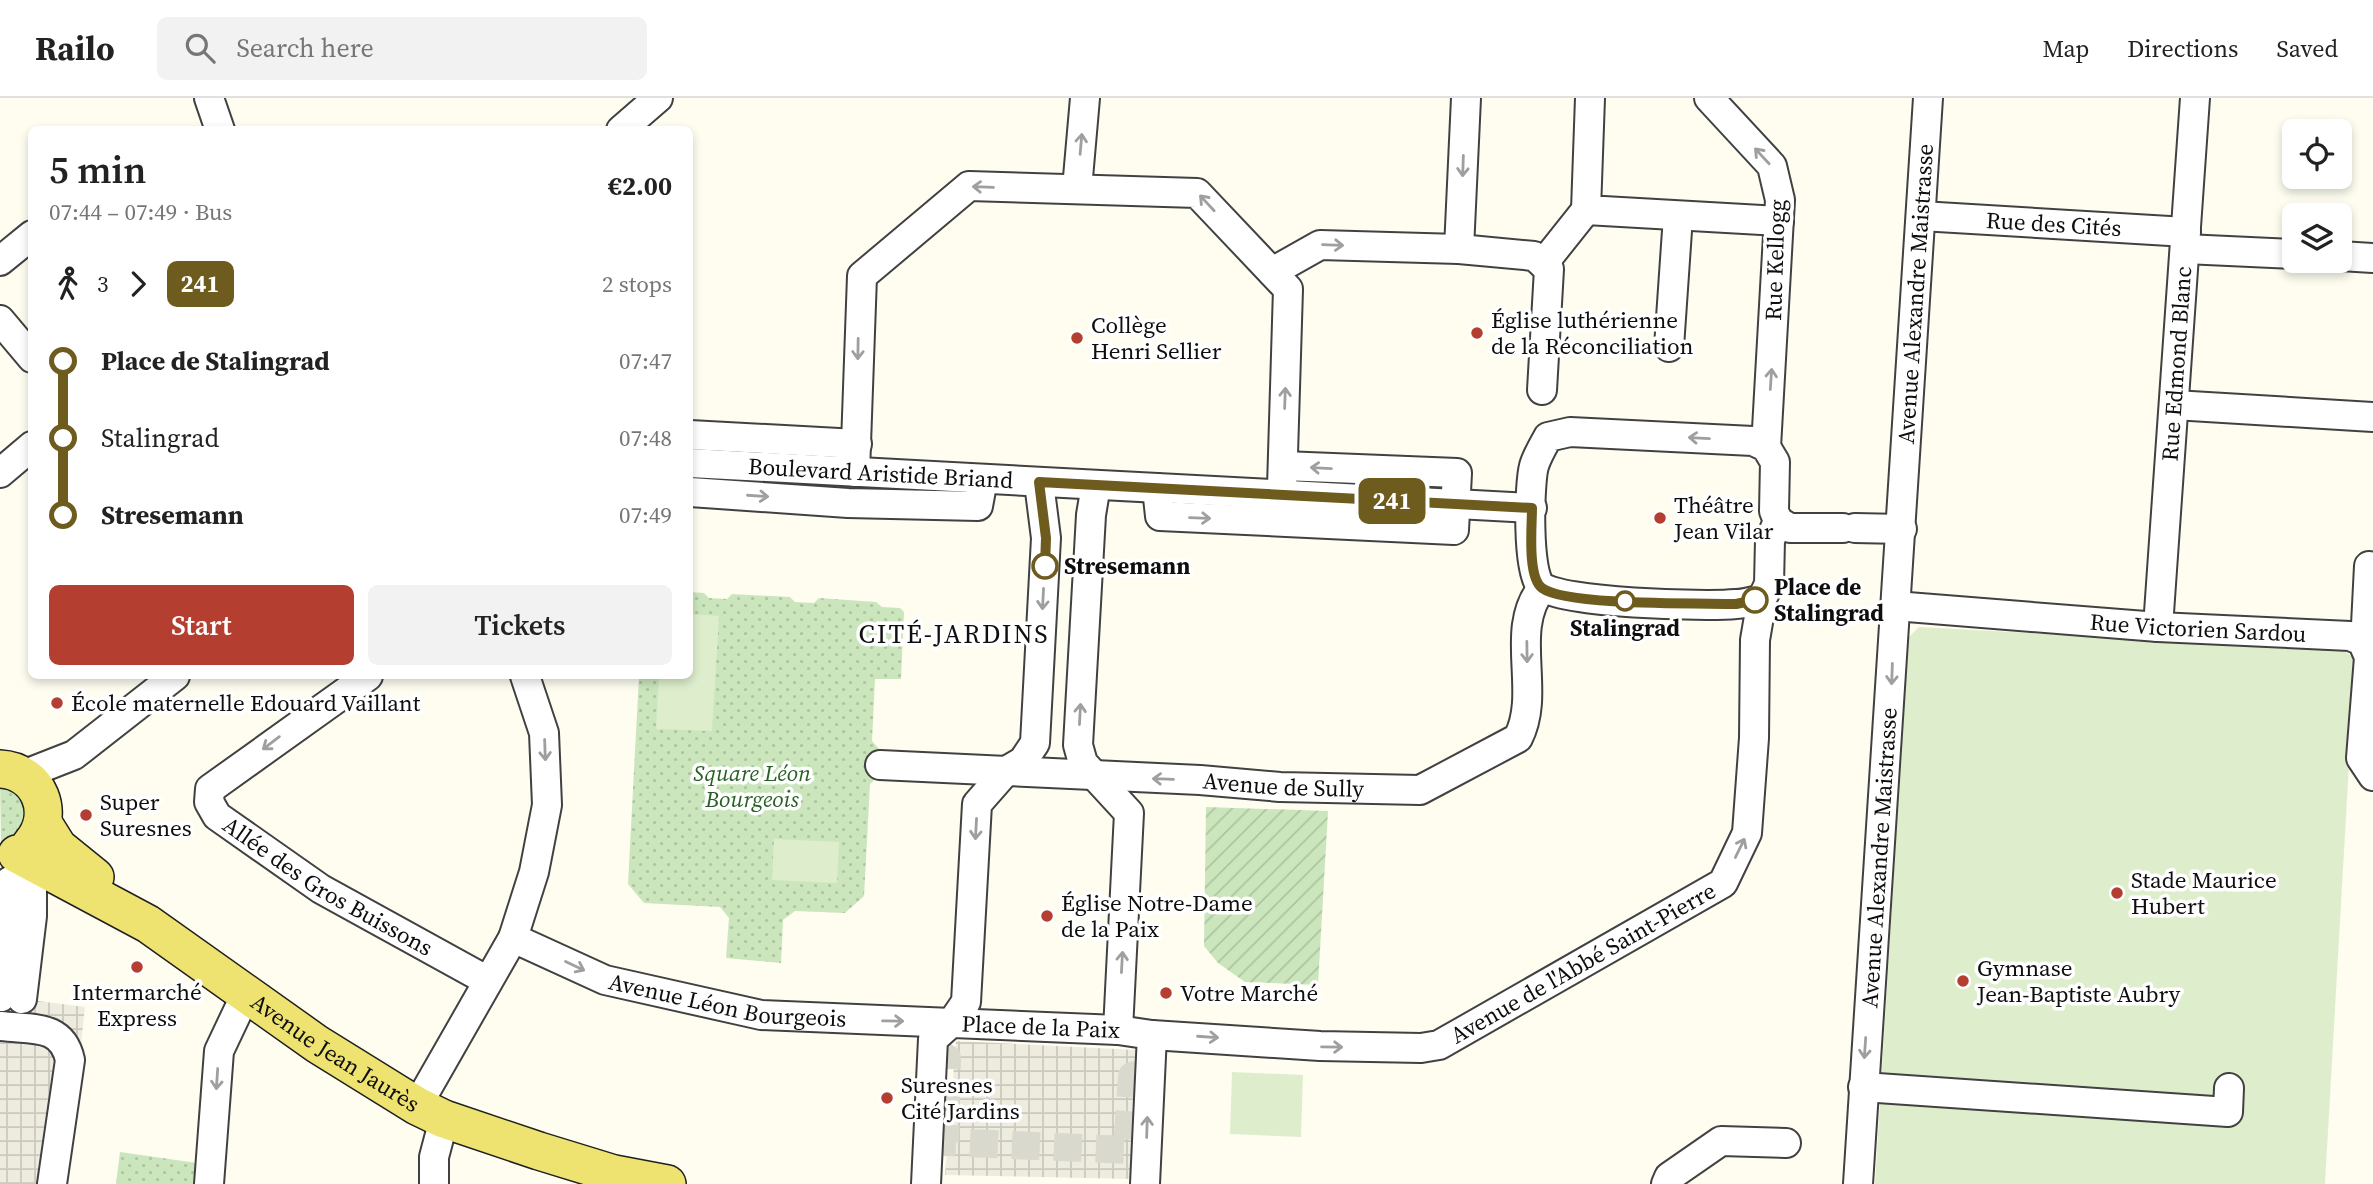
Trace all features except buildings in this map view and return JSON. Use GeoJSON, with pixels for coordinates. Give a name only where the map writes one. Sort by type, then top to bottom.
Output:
{"type":"FeatureCollection","features":[{"type":"Feature","properties":{"kind":"main road"},"geometry":{"type":"LineString","coordinates":[[15,864],[33,842],[26,790]]}},
{"type":"Feature","properties":{"kind":"main road","name":"Avenue Jean Jaurès"},"geometry":{"type":"LineString","coordinates":[[26,790],[58,847],[148,924],[317,1044],[430,1112],[539,1151],[614,1174],[667,1184]]}},
{"type":"Feature","properties":{"kind":"main road","name":"Avenue Jean Jaurès"},"geometry":{"type":"LineString","coordinates":[[15,864],[148,924]]}},
{"type":"Feature","properties":{"kind":"street"},"geometry":{"type":"LineString","coordinates":[[209,98],[219,126]]}},
{"type":"Feature","properties":{"kind":"street"},"geometry":{"type":"LineString","coordinates":[[626,126],[657,98]]}},
{"type":"Feature","properties":{"kind":"street"},"geometry":{"type":"LineString","coordinates":[[1077,189],[1085,98]]}},
{"type":"Feature","properties":{"kind":"street"},"geometry":{"type":"LineString","coordinates":[[1459,249],[1466,98]]}},
{"type":"Feature","properties":{"kind":"street"},"geometry":{"type":"LineString","coordinates":[[1543,264],[1586,210],[1590,98]]}},
{"type":"Feature","properties":{"kind":"street","name":"Rue Kellogg"},"geometry":{"type":"LineString","coordinates":[[1709,98],[1772,166],[1780,200],[1766,447]]}},
{"type":"Feature","properties":{"kind":"street","name":"Avenue Alexandre Maistrasse"},"geometry":{"type":"LineString","coordinates":[[1858,1184],[1928,98]]}},
{"type":"Feature","properties":{"kind":"street","name":"Rue Edmond Blanc"},"geometry":{"type":"LineString","coordinates":[[2158,628],[2194,98]]}},
{"type":"Feature","properties":{"kind":"street"},"geometry":{"type":"LineString","coordinates":[[855,472],[862,276],[969,186],[1197,193],[1288,289],[1282,508]]}},
{"type":"Feature","properties":{"kind":"street"},"geometry":{"type":"LineString","coordinates":[[1586,210],[1779,221]]}},
{"type":"Feature","properties":{"kind":"street"},"geometry":{"type":"LineString","coordinates":[[1669,347],[1678,216]]}},
{"type":"Feature","properties":{"kind":"street","name":"Rue des Cités"},"geometry":{"type":"LineString","coordinates":[[1921,216],[2185,240],[2282,252]]}},
{"type":"Feature","properties":{"kind":"street"},"geometry":{"type":"LineString","coordinates":[[0,261],[28,238]]}},
{"type":"Feature","properties":{"kind":"street"},"geometry":{"type":"LineString","coordinates":[[1272,272],[1320,245],[1459,249],[1534,256],[1549,269],[1542,396],[1548,437],[1534,466],[1532,508],[1532,562],[1536,579],[1542,588],[1577,597],[1618,601],[1736,604],[1762,599],[1769,584],[1770,540],[1778,521]]}},
{"type":"Feature","properties":{"kind":"street"},"geometry":{"type":"LineString","coordinates":[[2352,257],[2373,258]]}},
{"type":"Feature","properties":{"kind":"street"},"geometry":{"type":"LineString","coordinates":[[0,320],[28,353]]}},
{"type":"Feature","properties":{"kind":"street"},"geometry":{"type":"LineString","coordinates":[[2174,405],[2373,417]]}},
{"type":"Feature","properties":{"kind":"street"},"geometry":{"type":"LineString","coordinates":[[1548,437],[1570,432],[1753,441],[1766,447],[1775,462],[1774,511],[1778,521],[1790,528],[1902,529]]}},
{"type":"Feature","properties":{"kind":"street"},"geometry":{"type":"LineString","coordinates":[[693,435],[856,444]]}},
{"type":"Feature","properties":{"kind":"street"},"geometry":{"type":"LineString","coordinates":[[0,472],[28,449]]}},
{"type":"Feature","properties":{"kind":"street","name":"Boulevard Aristide Briand"},"geometry":{"type":"LineString","coordinates":[[693,463],[1157,488],[1282,508],[1373,513],[1456,504],[1532,508]]}},
{"type":"Feature","properties":{"kind":"street"},"geometry":{"type":"LineString","coordinates":[[1283,466],[1457,473],[1456,504]]}},
{"type":"Feature","properties":{"kind":"street"},"geometry":{"type":"LineString","coordinates":[[1373,513],[1375,471]]}},
{"type":"Feature","properties":{"kind":"street"},"geometry":{"type":"LineString","coordinates":[[693,492],[848,503],[978,506],[983,479]]}},
{"type":"Feature","properties":{"kind":"street"},"geometry":{"type":"LineString","coordinates":[[965,1022],[977,804],[1006,771],[1023,761],[1035,743],[1046,538],[1039,482]]}},
{"type":"Feature","properties":{"kind":"street"},"geometry":{"type":"LineString","coordinates":[[1096,485],[1091,514],[1078,745],[1083,763],[1129,813],[1118,1030]]}},
{"type":"Feature","properties":{"kind":"street"},"geometry":{"type":"LineString","coordinates":[[2369,566],[2367,631],[2370,657],[2361,758],[2373,776]]}},
{"type":"Feature","properties":{"kind":"street","name":"Avenue de Sully"},"geometry":{"type":"LineString","coordinates":[[880,765],[1280,787],[1420,790],[1518,738],[1526,722],[1528,620],[1531,601],[1542,588]]}},
{"type":"Feature","properties":{"kind":"street","name":"Avenue de l'Abbé Saint-Pierre"},"geometry":{"type":"LineString","coordinates":[[1152,1035],[1320,1046],[1421,1048],[1439,1045],[1723,883],[1747,833],[1754,738],[1755,640],[1762,599]]}},
{"type":"Feature","properties":{"kind":"street","name":"Rue Victorien Sardou"},"geometry":{"type":"LineString","coordinates":[[1895,606],[2158,628],[2350,636],[2367,631]]}},
{"type":"Feature","properties":{"kind":"street"},"geometry":{"type":"LineString","coordinates":[[26,790],[63,772],[74,755],[171,679]]}},
{"type":"Feature","properties":{"kind":"street","name":"Allée des Gros Buissons"},"geometry":{"type":"LineString","coordinates":[[364,679],[210,789],[209,802],[217,816],[321,889],[488,981]]}},
{"type":"Feature","properties":{"kind":"street"},"geometry":{"type":"LineString","coordinates":[[434,1184],[430,1112],[488,981],[513,938],[534,872],[547,805],[544,733],[526,679]]}},
{"type":"Feature","properties":{"kind":"street"},"geometry":{"type":"LineString","coordinates":[[11,998],[32,916],[15,864]]}},
{"type":"Feature","properties":{"kind":"street"},"geometry":{"type":"LineString","coordinates":[[11,998],[15,864]]}},
{"type":"Feature","properties":{"kind":"street","name":"Avenue Léon Bourgeois"},"geometry":{"type":"LineString","coordinates":[[513,938],[605,980],[761,1015],[965,1022]]}},
{"type":"Feature","properties":{"kind":"street"},"geometry":{"type":"LineString","coordinates":[[210,1175],[219,1051],[246,994]]}},
{"type":"Feature","properties":{"kind":"street","name":"Place de la Paix"},"geometry":{"type":"LineString","coordinates":[[926,1184],[933,1039],[965,1022],[1118,1030],[1152,1035],[1145,1184]]}},
{"type":"Feature","properties":{"kind":"street"},"geometry":{"type":"LineString","coordinates":[[0,1026],[53,1032],[67,1046],[70,1060],[52,1184]]}},
{"type":"Feature","properties":{"kind":"street"},"geometry":{"type":"LineString","coordinates":[[1863,1087],[2228,1111],[2229,1088]]}},
{"type":"Feature","properties":{"kind":"street"},"geometry":{"type":"LineString","coordinates":[[1666,1184],[1669,1177],[1721,1140],[1786,1143]]}},
{"type":"Feature","properties":{"kind":"green space","name":"Square Léon Bourgeois"},"geometry":{"type":"Polygon","coordinates":[[[693,592],[704,593],[709,598],[727,599],[732,594],[790,597],[795,602],[814,603],[819,598],[876,602],[882,607],[900,608],[904,612],[901,679],[875,679],[872,741],[881,751],[880,774],[870,784],[864,896],[845,913],[795,911],[783,920],[781,963],[726,958],[729,918],[720,907],[644,903],[628,884],[639,679],[693,679],[693,592]]]}},
{"type":"Feature","properties":{"kind":"green space"},"geometry":{"type":"Polygon","coordinates":[[[693,614],[719,616],[712,731],[656,729],[659,679],[693,679],[693,614]]]}},
{"type":"Feature","properties":{"kind":"green space","name":"Stade Maurice Hubert"},"geometry":{"type":"Polygon","coordinates":[[[1919,627],[2343,650],[2355,659],[2325,1184],[1875,1184],[1908,638],[1919,627]]]}},
{"type":"Feature","properties":{"kind":"green space"},"geometry":{"type":"Polygon","coordinates":[[[0,778],[22,786],[28,829],[1,846],[0,778]]]}},
{"type":"Feature","properties":{"kind":"green space"},"geometry":{"type":"Polygon","coordinates":[[[1206,807],[1328,811],[1318,985],[1245,982],[1218,963],[1204,946],[1206,807]]]}},
{"type":"Feature","properties":{"kind":"green space"},"geometry":{"type":"Polygon","coordinates":[[[774,839],[839,842],[837,883],[772,880],[774,839]]]}},
{"type":"Feature","properties":{"kind":"green space"},"geometry":{"type":"Polygon","coordinates":[[[1232,1072],[1303,1075],[1301,1137],[1230,1134],[1232,1072]]]}},
{"type":"Feature","properties":{"kind":"green space"},"geometry":{"type":"Polygon","coordinates":[[[120,1152],[197,1163],[195,1184],[116,1184],[120,1152]]]}},
{"type":"Feature","properties":{"kind":"shaded area"},"geometry":{"type":"Polygon","coordinates":[[[0,996],[85,1007],[66,1184],[0,1184],[0,996]]]}},
{"type":"Feature","properties":{"kind":"shaded area"},"geometry":{"type":"Polygon","coordinates":[[[956,1041],[1136,1050],[1134,1179],[945,1175],[956,1041]]]}},
{"type":"Feature","properties":{"kind":"tunnel"},"geometry":{"type":"LineString","coordinates":[[932,1050],[947,1058],[945,1142],[1127,1150],[1132,1076],[1150,1071]]}},
{"type":"Feature","properties":{"kind":"bus line","name":"241"},"geometry":{"type":"LineString","coordinates":[[1045,566],[1046,538],[1039,482],[1532,508],[1532,562],[1536,579],[1542,588],[1577,597],[1618,601],[1736,604],[1755,600]]}},
{"type":"Feature","properties":{"kind":"place","name":"Église luthérienne de la Réconciliation"},"geometry":{"type":"Point","coordinates":[1477,333]}},
{"type":"Feature","properties":{"kind":"place","name":"Collège Henri Sellier"},"geometry":{"type":"Point","coordinates":[1077,338]}},
{"type":"Feature","properties":{"kind":"place","name":"Théâtre Jean Vilar"},"geometry":{"type":"Point","coordinates":[1660,518]}},
{"type":"Feature","properties":{"kind":"place","name":"Stresemann"},"geometry":{"type":"Point","coordinates":[1045,566]}},
{"type":"Feature","properties":{"kind":"place","name":"Place de Stalingrad"},"geometry":{"type":"Point","coordinates":[1755,600]}},
{"type":"Feature","properties":{"kind":"place","name":"Stalingrad"},"geometry":{"type":"Point","coordinates":[1625,601]}},
{"type":"Feature","properties":{"kind":"place","name":"École maternelle Edouard Vaillant"},"geometry":{"type":"Point","coordinates":[57,703]}},
{"type":"Feature","properties":{"kind":"place","name":"Super Suresnes"},"geometry":{"type":"Point","coordinates":[86,815]}},
{"type":"Feature","properties":{"kind":"place","name":"Stade Maurice Hubert"},"geometry":{"type":"Point","coordinates":[2117,893]}},
{"type":"Feature","properties":{"kind":"place","name":"Église Notre-Dame de la Paix"},"geometry":{"type":"Point","coordinates":[1047,916]}},
{"type":"Feature","properties":{"kind":"place","name":"Intermarché Express"},"geometry":{"type":"Point","coordinates":[137,967]}},
{"type":"Feature","properties":{"kind":"place","name":"Gymnase Jean-Baptiste Aubry"},"geometry":{"type":"Point","coordinates":[1963,981]}},
{"type":"Feature","properties":{"kind":"place","name":"Votre Marché"},"geometry":{"type":"Point","coordinates":[1166,993]}},
{"type":"Feature","properties":{"kind":"place","name":"Suresnes Cité Jardins"},"geometry":{"type":"Point","coordinates":[887,1098]}},
{"type":"Feature","properties":{"kind":"district","name":"CITÉ-JARDINS"},"geometry":{"type":"Point","coordinates":[954,634]}}]}
